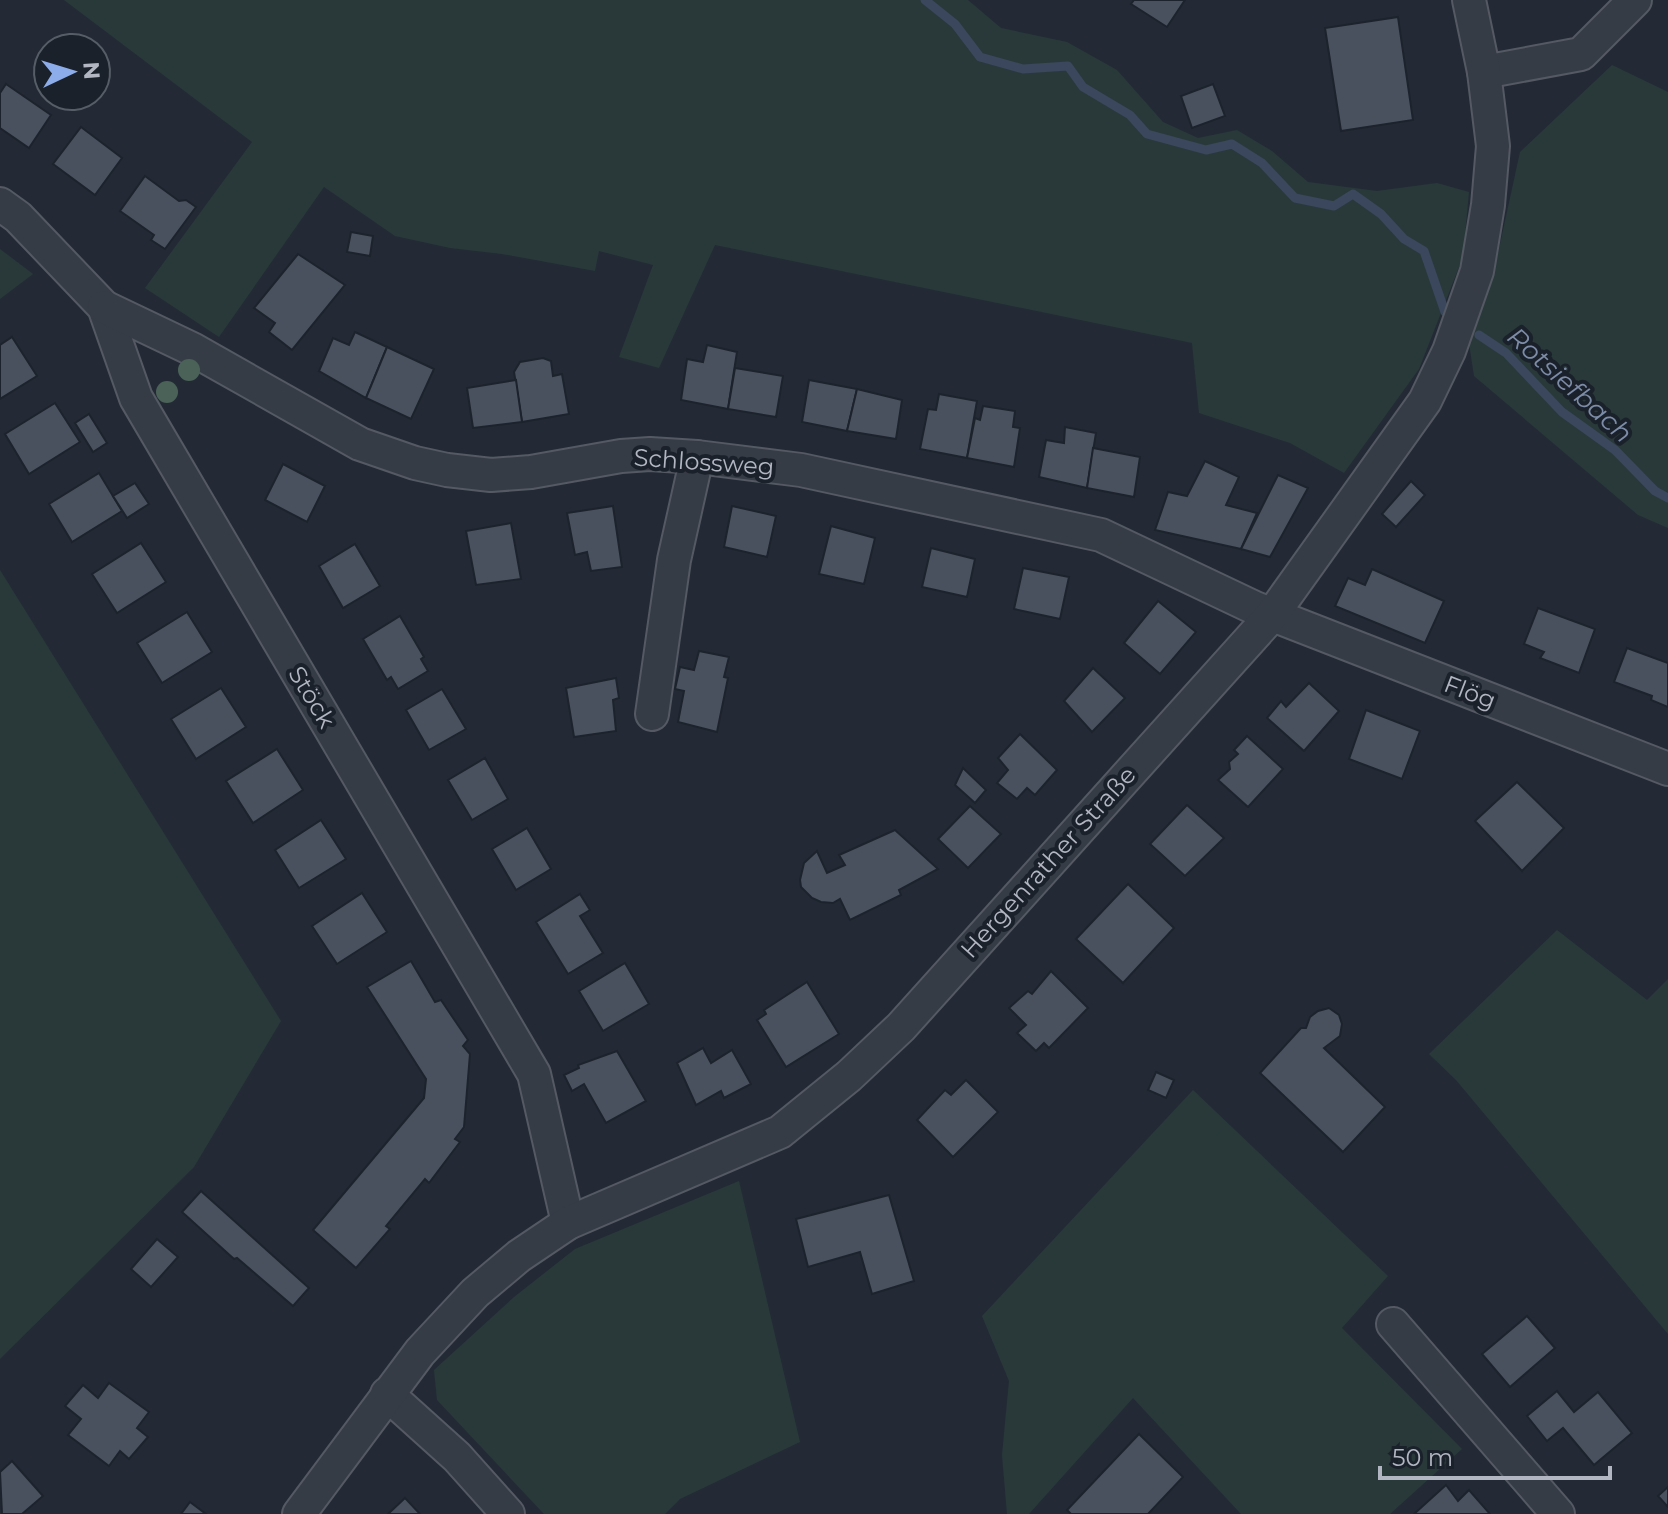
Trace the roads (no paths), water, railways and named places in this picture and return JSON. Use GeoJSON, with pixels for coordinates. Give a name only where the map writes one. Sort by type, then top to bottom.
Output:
{"type":"FeatureCollection","features":[{"type":"Feature","properties":{"kind":"street","name":"Hergenrather Straße"},"geometry":{"type":"LineString","coordinates":[[299,1514],[420,1352],[475,1293],[519,1256],[568,1223],[780,1132],[849,1076],[901,1027],[1272,615],[1425,401],[1449,351],[1477,271],[1488,205],[1493,146],[1484,72],[1469,0]]}},
{"type":"Feature","properties":{"kind":"street"},"geometry":{"type":"LineString","coordinates":[[1484,72],[1581,54],[1635,0]]}},
{"type":"Feature","properties":{"kind":"street","name":"Stöck"},"geometry":{"type":"LineString","coordinates":[[0,204],[18,217],[104,307],[136,398],[534,1074],[568,1223]]}},
{"type":"Feature","properties":{"kind":"street","name":"Schlossweg"},"geometry":{"type":"LineString","coordinates":[[104,307],[192,349],[360,444],[415,463],[491,475],[531,472],[621,456],[697,457],[801,470],[1101,535],[1272,615]]}},
{"type":"Feature","properties":{"kind":"street"},"geometry":{"type":"LineString","coordinates":[[652,714],[674,560],[697,457]]}},
{"type":"Feature","properties":{"kind":"street","name":"Flög"},"geometry":{"type":"LineString","coordinates":[[1272,615],[1668,769]]}},
{"type":"Feature","properties":{"kind":"street"},"geometry":{"type":"LineString","coordinates":[[1393,1324],[1558,1514]]}},
{"type":"Feature","properties":{"kind":"street"},"geometry":{"type":"LineString","coordinates":[[387,1394],[457,1457],[508,1514]]}},
{"type":"Feature","properties":{"kind":"waterway","name":"Rotsiefbach"},"geometry":{"type":"LineString","coordinates":[[925,0],[955,24],[980,57],[1023,69],[1068,66],[1083,87],[1130,115],[1147,134],[1206,150],[1232,144],[1262,163],[1295,198],[1334,206],[1353,194],[1381,214],[1404,239],[1424,251],[1445,312]]}},
{"type":"Feature","properties":{"kind":"waterway","name":"Rotsiefbach"},"geometry":{"type":"LineString","coordinates":[[1479,335],[1506,353],[1562,412],[1615,450],[1655,491],[1668,498]]}}]}
